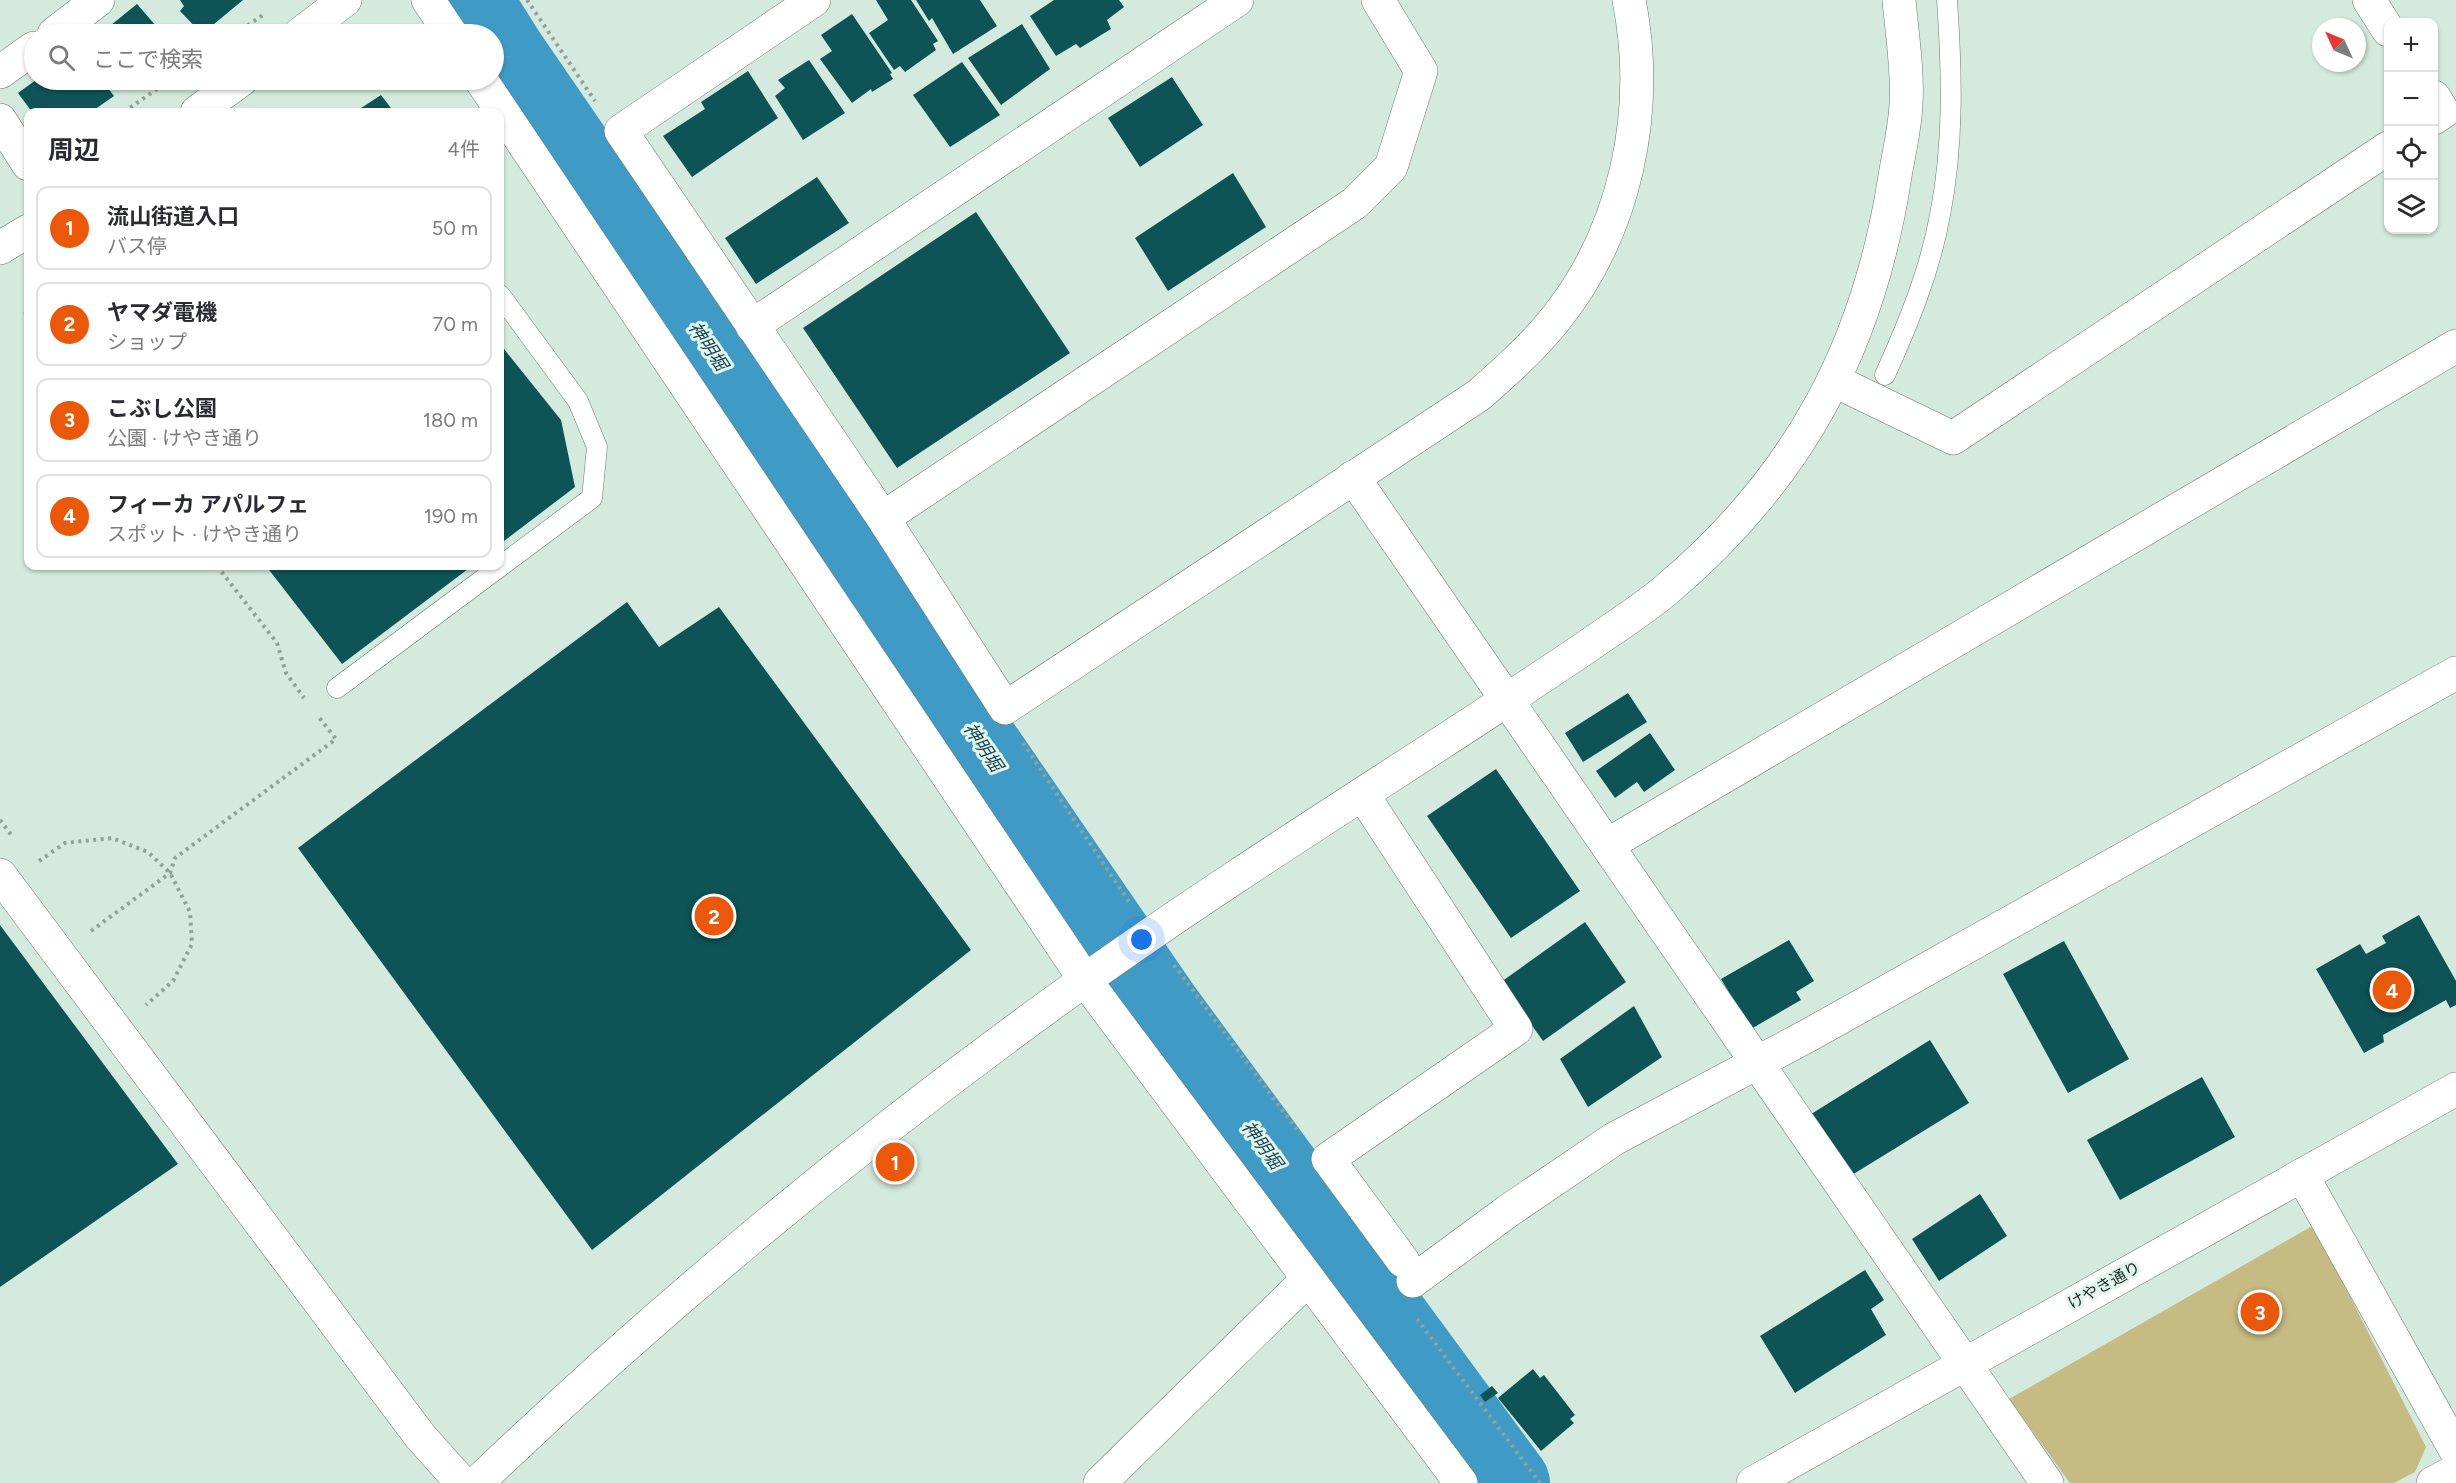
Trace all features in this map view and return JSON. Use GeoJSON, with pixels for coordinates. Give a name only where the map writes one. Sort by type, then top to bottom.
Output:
{"type":"FeatureCollection","features":[{"type":"Feature","properties":{"kind":"street"},"geometry":{"type":"LineString","coordinates":[[67,24],[98,0]]}},
{"type":"Feature","properties":{"kind":"street"},"geometry":{"type":"LineString","coordinates":[[313,24],[345,0]]}},
{"type":"Feature","properties":{"kind":"street"},"geometry":{"type":"LineString","coordinates":[[428,0],[444,24]]}},
{"type":"Feature","properties":{"kind":"street"},"geometry":{"type":"LineString","coordinates":[[814,0],[621,131],[883,518],[1005,708],[1479,395],[1518,361],[1554,321],[1592,265],[1612,219],[1628,169],[1636,104],[1637,38],[1629,0]]}},
{"type":"Feature","properties":{"kind":"street"},"geometry":{"type":"LineString","coordinates":[[752,326],[1237,0]]}},
{"type":"Feature","properties":{"kind":"street"},"geometry":{"type":"LineString","coordinates":[[883,518],[1354,204],[1392,167],[1421,70],[1378,0]]}},
{"type":"Feature","properties":{"kind":"street"},"geometry":{"type":"LineString","coordinates":[[477,1483],[624,1345],[813,1187],[1095,973],[1506,702],[1665,590],[1712,547],[1761,495],[1804,436],[1835,381],[1865,308],[1887,228],[1906,103],[1899,0]]}},
{"type":"Feature","properties":{"kind":"street"},"geometry":{"type":"LineString","coordinates":[[2369,0],[2384,24]]}},
{"type":"Feature","properties":{"kind":"street"},"geometry":{"type":"LineString","coordinates":[[0,72],[24,55]]}},
{"type":"Feature","properties":{"kind":"street"},"geometry":{"type":"LineString","coordinates":[[202,108],[227,90]]}},
{"type":"Feature","properties":{"kind":"street"},"geometry":{"type":"LineString","coordinates":[[488,90],[500,108]]}},
{"type":"Feature","properties":{"kind":"street"},"geometry":{"type":"LineString","coordinates":[[504,113],[1308,1279],[1461,1483]]}},
{"type":"Feature","properties":{"kind":"street"},"geometry":{"type":"LineString","coordinates":[[0,120],[24,158]]}},
{"type":"Feature","properties":{"kind":"street"},"geometry":{"type":"LineString","coordinates":[[1835,381],[1953,438],[2384,151]]}},
{"type":"Feature","properties":{"kind":"street"},"geometry":{"type":"LineString","coordinates":[[0,248],[24,233]]}},
{"type":"Feature","properties":{"kind":"street"},"geometry":{"type":"LineString","coordinates":[[1609,844],[2456,346]]}},
{"type":"Feature","properties":{"kind":"street"},"geometry":{"type":"LineString","coordinates":[[1353,477],[1506,702],[1609,844],[1757,1064],[2047,1483]]}},
{"type":"Feature","properties":{"kind":"street"},"geometry":{"type":"LineString","coordinates":[[1363,795],[1516,1029],[1328,1159],[1408,1271],[1508,1211],[1614,1139],[1757,1064],[2456,673]]}},
{"type":"Feature","properties":{"kind":"street"},"geometry":{"type":"LineString","coordinates":[[0,875],[437,1457],[462,1483]]}},
{"type":"Feature","properties":{"kind":"street","name":"けやき通り"},"geometry":{"type":"LineString","coordinates":[[1753,1483],[1962,1363],[2456,1089]]}},
{"type":"Feature","properties":{"kind":"street"},"geometry":{"type":"LineString","coordinates":[[2302,1175],[2456,1451]]}},
{"type":"Feature","properties":{"kind":"street"},"geometry":{"type":"LineString","coordinates":[[1100,1483],[1308,1279]]}},
{"type":"Feature","properties":{"kind":"street"},"geometry":{"type":"LineString","coordinates":[[2433,1483],[2456,1471]]}},
{"type":"Feature","properties":{"kind":"lane"},"geometry":{"type":"LineString","coordinates":[[1885,375],[1921,289],[1940,216],[1949,158],[1951,60],[1947,0]]}},
{"type":"Feature","properties":{"kind":"lane"},"geometry":{"type":"LineString","coordinates":[[504,300],[578,401],[597,447],[592,498],[504,563]]}},
{"type":"Feature","properties":{"kind":"lane"},"geometry":{"type":"LineString","coordinates":[[336,688],[495,570]]}},
{"type":"Feature","properties":{"kind":"path"},"geometry":{"type":"LineString","coordinates":[[527,0],[608,119],[621,131]]}},
{"type":"Feature","properties":{"kind":"path"},"geometry":{"type":"LineString","coordinates":[[249,24],[274,7]]}},
{"type":"Feature","properties":{"kind":"path"},"geometry":{"type":"LineString","coordinates":[[130,108],[156,90]]}},
{"type":"Feature","properties":{"kind":"path"},"geometry":{"type":"LineString","coordinates":[[86,935],[170,873],[175,858],[336,739],[286,673],[277,643],[220,570]]}},
{"type":"Feature","properties":{"kind":"path"},"geometry":{"type":"LineString","coordinates":[[1005,708],[1011,725],[1130,904]]}},
{"type":"Feature","properties":{"kind":"path"},"geometry":{"type":"LineString","coordinates":[[34,865],[65,843],[112,838],[148,852],[170,873],[190,912],[192,944],[173,981],[141,1010]]}},
{"type":"Feature","properties":{"kind":"path"},"geometry":{"type":"LineString","coordinates":[[1172,962],[1309,1146],[1328,1159]]}},
{"type":"Feature","properties":{"kind":"path"},"geometry":{"type":"LineString","coordinates":[[1408,1271],[1409,1307],[1540,1483]]}},
{"type":"Feature","properties":{"kind":"shaded area"},"geometry":{"type":"Polygon","coordinates":[[[2314,1225],[2426,1447],[2415,1472],[2394,1483],[2070,1483],[2009,1399],[2314,1225]]]}},
{"type":"Feature","properties":{"kind":"building"},"geometry":{"type":"Polygon","coordinates":[[[180,0],[243,0],[214,24],[192,24],[180,11],[184,6],[180,0]]]}},
{"type":"Feature","properties":{"kind":"building"},"geometry":{"type":"Polygon","coordinates":[[[876,0],[911,0],[938,41],[933,44],[936,50],[905,72],[900,66],[894,70],[869,33],[888,20],[876,0]]]}},
{"type":"Feature","properties":{"kind":"building"},"geometry":{"type":"Polygon","coordinates":[[[916,0],[980,0],[997,26],[953,54],[932,18],[929,21],[916,0]]]}},
{"type":"Feature","properties":{"kind":"building"},"geometry":{"type":"Polygon","coordinates":[[[1054,0],[1119,0],[1124,7],[1107,20],[1111,29],[1080,48],[1076,44],[1056,56],[1030,16],[1054,0]]]}},
{"type":"Feature","properties":{"kind":"building"},"geometry":{"type":"Polygon","coordinates":[[[137,4],[154,24],[112,24],[137,4]]]}},
{"type":"Feature","properties":{"kind":"building"},"geometry":{"type":"Polygon","coordinates":[[[852,14],[892,73],[890,74],[893,79],[872,92],[871,89],[852,103],[820,59],[832,51],[821,35],[852,14]]]}},
{"type":"Feature","properties":{"kind":"building"},"geometry":{"type":"Polygon","coordinates":[[[1022,24],[1050,69],[1001,105],[968,58],[1022,24]]]}},
{"type":"Feature","properties":{"kind":"building"},"geometry":{"type":"Polygon","coordinates":[[[809,60],[845,113],[803,140],[775,96],[785,88],[778,80],[809,60]]]}},
{"type":"Feature","properties":{"kind":"building"},"geometry":{"type":"Polygon","coordinates":[[[962,62],[1000,115],[950,147],[913,95],[962,62]]]}},
{"type":"Feature","properties":{"kind":"building"},"geometry":{"type":"Polygon","coordinates":[[[748,71],[778,118],[692,177],[663,136],[705,109],[701,102],[748,71]]]}},
{"type":"Feature","properties":{"kind":"building"},"geometry":{"type":"Polygon","coordinates":[[[1172,77],[1203,125],[1140,167],[1108,118],[1172,77]]]}},
{"type":"Feature","properties":{"kind":"building"},"geometry":{"type":"Polygon","coordinates":[[[24,89],[110,90],[114,96],[97,108],[29,108],[18,93],[24,89]]]}},
{"type":"Feature","properties":{"kind":"building"},"geometry":{"type":"Polygon","coordinates":[[[381,95],[391,108],[361,108],[381,95]]]}},
{"type":"Feature","properties":{"kind":"building"},"geometry":{"type":"Polygon","coordinates":[[[1233,173],[1266,227],[1168,291],[1135,238],[1233,173]]]}},
{"type":"Feature","properties":{"kind":"building"},"geometry":{"type":"Polygon","coordinates":[[[817,177],[849,223],[756,284],[725,238],[817,177]]]}},
{"type":"Feature","properties":{"kind":"building"},"geometry":{"type":"Polygon","coordinates":[[[976,212],[1070,353],[897,468],[803,328],[976,212]]]}},
{"type":"Feature","properties":{"kind":"building"},"geometry":{"type":"Polygon","coordinates":[[[504,349],[561,420],[575,487],[504,541],[504,349]]]}},
{"type":"Feature","properties":{"kind":"building"},"geometry":{"type":"Polygon","coordinates":[[[269,570],[467,570],[342,664],[269,570]]]}},
{"type":"Feature","properties":{"kind":"building"},"geometry":{"type":"Polygon","coordinates":[[[627,602],[659,647],[719,607],[971,950],[592,1250],[298,848],[627,602]]]}},
{"type":"Feature","properties":{"kind":"building"},"geometry":{"type":"Polygon","coordinates":[[[1628,693],[1647,722],[1583,762],[1565,733],[1628,693]]]}},
{"type":"Feature","properties":{"kind":"building"},"geometry":{"type":"Polygon","coordinates":[[[1650,733],[1675,770],[1644,792],[1637,782],[1615,798],[1596,771],[1650,733]]]}},
{"type":"Feature","properties":{"kind":"building"},"geometry":{"type":"Polygon","coordinates":[[[1496,769],[1580,891],[1511,938],[1427,816],[1496,769]]]}},
{"type":"Feature","properties":{"kind":"building"},"geometry":{"type":"Polygon","coordinates":[[[2419,915],[2456,981],[2456,1005],[2450,1008],[2446,1000],[2383,1035],[2384,1042],[2364,1053],[2316,969],[2360,944],[2366,954],[2386,943],[2382,936],[2419,915]]]}},
{"type":"Feature","properties":{"kind":"building"},"geometry":{"type":"Polygon","coordinates":[[[1585,922],[1626,982],[1543,1041],[1501,982],[1585,922]]]}},
{"type":"Feature","properties":{"kind":"building"},"geometry":{"type":"Polygon","coordinates":[[[0,925],[178,1164],[0,1287],[0,925]]]}},
{"type":"Feature","properties":{"kind":"building"},"geometry":{"type":"Polygon","coordinates":[[[1789,940],[1814,981],[1796,992],[1801,1000],[1751,1029],[1721,979],[1789,940]]]}},
{"type":"Feature","properties":{"kind":"building"},"geometry":{"type":"Polygon","coordinates":[[[2064,941],[2129,1059],[2068,1093],[2003,974],[2064,941]]]}},
{"type":"Feature","properties":{"kind":"building"},"geometry":{"type":"Polygon","coordinates":[[[1634,1006],[1662,1057],[1588,1107],[1560,1059],[1634,1006]]]}},
{"type":"Feature","properties":{"kind":"building"},"geometry":{"type":"Polygon","coordinates":[[[1930,1040],[1969,1103],[1847,1178],[1808,1116],[1930,1040]]]}},
{"type":"Feature","properties":{"kind":"building"},"geometry":{"type":"Polygon","coordinates":[[[2202,1077],[2235,1137],[2120,1200],[2087,1140],[2202,1077]]]}},
{"type":"Feature","properties":{"kind":"building"},"geometry":{"type":"Polygon","coordinates":[[[1980,1194],[2007,1236],[1939,1281],[1912,1239],[1980,1194]]]}},
{"type":"Feature","properties":{"kind":"building"},"geometry":{"type":"Polygon","coordinates":[[[1865,1270],[1884,1300],[1871,1309],[1886,1335],[1795,1393],[1760,1336],[1865,1270]]]}},
{"type":"Feature","properties":{"kind":"building"},"geometry":{"type":"Polygon","coordinates":[[[1533,1369],[1540,1378],[1544,1375],[1575,1415],[1570,1419],[1574,1423],[1541,1451],[1498,1398],[1533,1369]]]}},
{"type":"Feature","properties":{"kind":"building"},"geometry":{"type":"Polygon","coordinates":[[[1492,1386],[1498,1393],[1485,1402],[1480,1395],[1492,1386]]]}},
{"type":"Feature","properties":{"kind":"waterway","name":"神明堀"},"geometry":{"type":"LineString","coordinates":[[472,0],[487,24]]}},
{"type":"Feature","properties":{"kind":"waterway","name":"神明堀"},"geometry":{"type":"LineString","coordinates":[[504,51],[1160,1007],[1510,1483]]}},
{"type":"Feature","properties":{"kind":"place","name":"ヤマダ電機"},"geometry":{"type":"Point","coordinates":[714,916]}},
{"type":"Feature","properties":{"kind":"place","name":"フィーカ アパルフェ"},"geometry":{"type":"Point","coordinates":[2392,990]}},
{"type":"Feature","properties":{"kind":"place","name":"流山街道入口"},"geometry":{"type":"Point","coordinates":[895,1162]}},
{"type":"Feature","properties":{"kind":"place","name":"こぶし公園"},"geometry":{"type":"Point","coordinates":[2260,1312]}}]}
